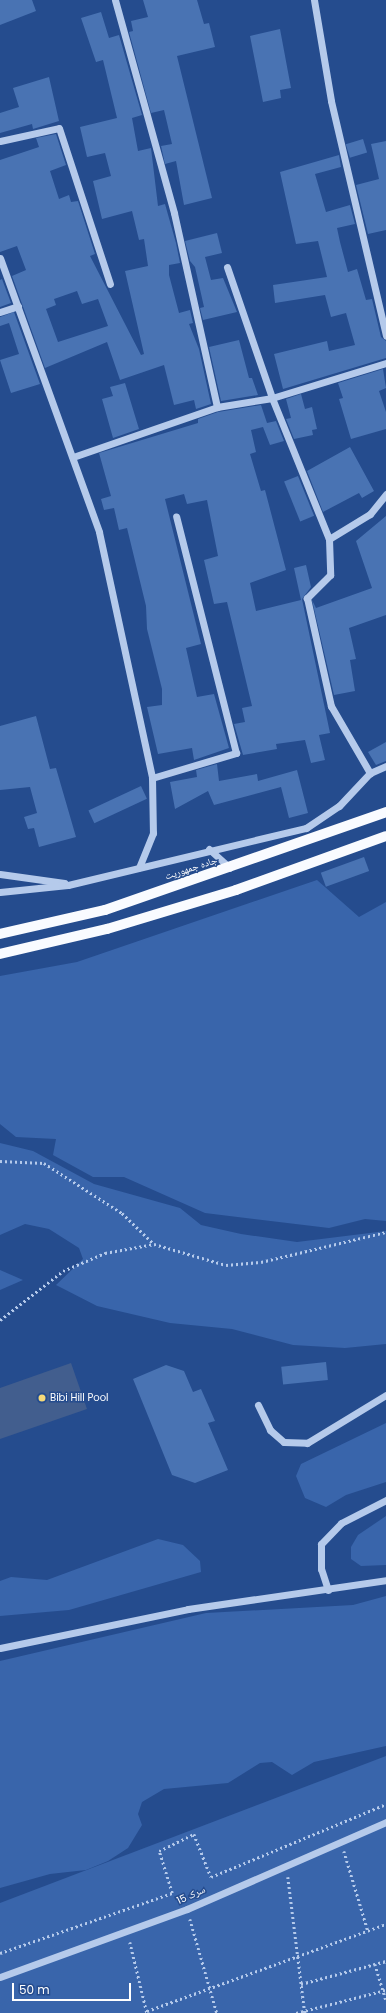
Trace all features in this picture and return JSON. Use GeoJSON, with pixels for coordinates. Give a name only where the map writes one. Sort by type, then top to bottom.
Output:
{"type":"FeatureCollection","features":[{"type":"Feature","properties":{"kind":"main road","name":"جاده جمهوریت"},"geometry":{"type":"LineString","coordinates":[[0,934],[105,910],[230,868],[386,812]]}},
{"type":"Feature","properties":{"kind":"main road"},"geometry":{"type":"LineString","coordinates":[[0,954],[107,929],[236,890],[386,836]]}},
{"type":"Feature","properties":{"kind":"street"},"geometry":{"type":"LineString","coordinates":[[115,0],[174,213],[217,406]]}},
{"type":"Feature","properties":{"kind":"street"},"geometry":{"type":"LineString","coordinates":[[314,0],[331,101],[386,336]]}},
{"type":"Feature","properties":{"kind":"street"},"geometry":{"type":"LineString","coordinates":[[0,141],[58,128],[110,284]]}},
{"type":"Feature","properties":{"kind":"street"},"geometry":{"type":"LineString","coordinates":[[0,258],[99,532],[152,778],[153,833],[139,867]]}},
{"type":"Feature","properties":{"kind":"street"},"geometry":{"type":"LineString","coordinates":[[227,268],[272,398],[329,539],[330,574],[307,598],[331,706],[370,773]]}},
{"type":"Feature","properties":{"kind":"street"},"geometry":{"type":"LineString","coordinates":[[0,312],[18,306]]}},
{"type":"Feature","properties":{"kind":"street"},"geometry":{"type":"LineString","coordinates":[[73,457],[217,406],[272,398],[386,363]]}},
{"type":"Feature","properties":{"kind":"street"},"geometry":{"type":"LineString","coordinates":[[329,539],[370,514],[386,494]]}},
{"type":"Feature","properties":{"kind":"street"},"geometry":{"type":"LineString","coordinates":[[152,778],[236,753],[176,516]]}},
{"type":"Feature","properties":{"kind":"street"},"geometry":{"type":"LineString","coordinates":[[0,892],[68,885],[209,848],[306,828],[339,806],[370,773],[386,766]]}},
{"type":"Feature","properties":{"kind":"street"},"geometry":{"type":"LineString","coordinates":[[209,848],[230,868]]}},
{"type":"Feature","properties":{"kind":"street"},"geometry":{"type":"LineString","coordinates":[[0,874],[68,885]]}},
{"type":"Feature","properties":{"kind":"street"},"geometry":{"type":"LineString","coordinates":[[258,1405],[270,1430],[284,1442],[307,1443],[386,1395]]}},
{"type":"Feature","properties":{"kind":"street"},"geometry":{"type":"LineString","coordinates":[[328,1590],[321,1569],[321,1544],[341,1523],[386,1500]]}},
{"type":"Feature","properties":{"kind":"street"},"geometry":{"type":"LineString","coordinates":[[0,1648],[188,1609],[328,1590],[386,1580]]}},
{"type":"Feature","properties":{"kind":"street","name":"سرک 15"},"geometry":{"type":"LineString","coordinates":[[0,1977],[187,1909],[386,1822]]}},
{"type":"Feature","properties":{"kind":"path"},"geometry":{"type":"LineString","coordinates":[[0,1161],[44,1162],[122,1212],[154,1244]]}},
{"type":"Feature","properties":{"kind":"path"},"geometry":{"type":"LineString","coordinates":[[0,1320],[63,1271],[105,1253],[154,1244],[226,1265],[260,1262],[386,1232]]}},
{"type":"Feature","properties":{"kind":"path"},"geometry":{"type":"LineString","coordinates":[[0,1953],[172,1894],[159,1851],[194,1834],[211,1877],[386,1804]]}},
{"type":"Feature","properties":{"kind":"path"},"geometry":{"type":"LineString","coordinates":[[341,1841],[368,1931]]}},
{"type":"Feature","properties":{"kind":"path"},"geometry":{"type":"LineString","coordinates":[[287,1864],[305,2012]]}},
{"type":"Feature","properties":{"kind":"path"},"geometry":{"type":"LineString","coordinates":[[187,1909],[217,2013]]}},
{"type":"Feature","properties":{"kind":"path"},"geometry":{"type":"LineString","coordinates":[[127,1930],[147,2012],[386,1924]]}},
{"type":"Feature","properties":{"kind":"path"},"geometry":{"type":"LineString","coordinates":[[301,1984],[386,1961]]}},
{"type":"Feature","properties":{"kind":"path"},"geometry":{"type":"LineString","coordinates":[[375,1964],[385,1990],[386,1999]]}},
{"type":"Feature","properties":{"kind":"path"},"geometry":{"type":"LineString","coordinates":[[296,2013],[305,2012],[385,1990]]}},
{"type":"Feature","properties":{"kind":"shaded area"},"geometry":{"type":"Polygon","coordinates":[[[317,880],[359,917],[386,902],[386,1221],[365,1219],[329,1228],[205,1213],[124,1177],[93,1177],[53,1155],[56,1139],[16,1137],[0,1124],[0,976],[77,962],[317,880]]]}},
{"type":"Feature","properties":{"kind":"shaded area"},"geometry":{"type":"Polygon","coordinates":[[[0,1143],[33,1151],[94,1184],[180,1208],[201,1225],[241,1234],[297,1242],[386,1231],[386,1344],[345,1348],[293,1345],[232,1329],[170,1323],[97,1306],[56,1285],[83,1259],[79,1248],[49,1229],[25,1224],[0,1235],[0,1143]]]}},
{"type":"Feature","properties":{"kind":"shaded area"},"geometry":{"type":"Polygon","coordinates":[[[0,1270],[23,1280],[0,1290],[0,1270]]]}},
{"type":"Feature","properties":{"kind":"shaded area","name":"Bibi Hill Pool"},"geometry":{"type":"Polygon","coordinates":[[[71,1363],[87,1409],[0,1439],[0,1388],[71,1363]]]}},
{"type":"Feature","properties":{"kind":"shaded area"},"geometry":{"type":"Polygon","coordinates":[[[386,1423],[386,1482],[346,1495],[326,1507],[305,1498],[296,1476],[301,1464],[386,1423]]]}},
{"type":"Feature","properties":{"kind":"shaded area"},"geometry":{"type":"Polygon","coordinates":[[[386,1516],[386,1565],[361,1566],[351,1559],[351,1547],[358,1535],[386,1516]]]}},
{"type":"Feature","properties":{"kind":"shaded area"},"geometry":{"type":"Polygon","coordinates":[[[158,1539],[183,1545],[200,1561],[201,1572],[69,1610],[0,1616],[0,1581],[11,1577],[47,1580],[158,1539]]]}},
{"type":"Feature","properties":{"kind":"shaded area"},"geometry":{"type":"Polygon","coordinates":[[[386,1596],[386,1746],[314,1762],[292,1775],[272,1762],[260,1763],[228,1783],[164,1789],[142,1802],[138,1814],[142,1825],[128,1848],[108,1861],[86,1870],[50,1874],[0,1888],[0,1661],[206,1613],[353,1605],[386,1596]]]}},
{"type":"Feature","properties":{"kind":"shaded area"},"geometry":{"type":"Polygon","coordinates":[[[386,1756],[386,2013],[0,2013],[0,1903],[386,1756]]]}},
{"type":"Feature","properties":{"kind":"building"},"geometry":{"type":"Polygon","coordinates":[[[0,0],[32,0],[36,11],[0,25],[0,0]]]}},
{"type":"Feature","properties":{"kind":"building"},"geometry":{"type":"Polygon","coordinates":[[[143,0],[197,0],[204,24],[209,23],[215,47],[177,56],[212,198],[184,205],[176,161],[165,164],[161,146],[172,144],[164,110],[151,113],[129,32],[133,31],[131,21],[148,17],[143,0]]]}},
{"type":"Feature","properties":{"kind":"building"},"geometry":{"type":"Polygon","coordinates":[[[101,12],[109,38],[119,35],[142,115],[132,118],[138,151],[151,148],[158,206],[165,204],[180,263],[169,265],[169,275],[179,313],[190,310],[193,323],[189,324],[199,349],[211,404],[196,409],[194,400],[174,405],[164,365],[120,380],[107,342],[45,368],[12,276],[26,270],[17,246],[0,252],[0,160],[39,147],[36,138],[56,134],[66,165],[50,171],[59,199],[69,195],[71,202],[78,201],[95,254],[90,256],[141,355],[144,354],[125,271],[148,266],[144,239],[139,240],[132,211],[102,219],[93,181],[111,176],[105,153],[87,157],[80,127],[117,118],[103,60],[96,62],[81,18],[101,12]],[[77,291],[54,299],[56,305],[46,309],[58,342],[108,326],[98,299],[82,304],[77,291]]]}},
{"type":"Feature","properties":{"kind":"building"},"geometry":{"type":"Polygon","coordinates":[[[280,29],[291,88],[280,90],[281,98],[263,102],[250,36],[280,29]]]}},
{"type":"Feature","properties":{"kind":"building"},"geometry":{"type":"Polygon","coordinates":[[[49,77],[59,121],[33,129],[32,124],[0,133],[0,113],[19,107],[13,88],[49,77]]]}},
{"type":"Feature","properties":{"kind":"building"},"geometry":{"type":"Polygon","coordinates":[[[363,139],[367,152],[350,158],[346,144],[363,139]]]}},
{"type":"Feature","properties":{"kind":"building"},"geometry":{"type":"Polygon","coordinates":[[[386,141],[386,230],[368,234],[356,185],[379,179],[371,144],[386,141]]]}},
{"type":"Feature","properties":{"kind":"building"},"geometry":{"type":"Polygon","coordinates":[[[339,155],[341,167],[315,174],[326,212],[350,205],[355,224],[337,228],[340,242],[348,272],[357,269],[366,300],[372,299],[381,337],[386,341],[386,358],[283,389],[274,354],[327,341],[329,351],[355,345],[346,313],[331,317],[325,295],[275,303],[273,285],[327,277],[318,241],[296,244],[280,172],[339,155]]]}},
{"type":"Feature","properties":{"kind":"building"},"geometry":{"type":"Polygon","coordinates":[[[217,233],[222,253],[205,257],[211,280],[223,278],[237,312],[203,320],[200,308],[204,307],[195,267],[190,261],[185,241],[217,233]]]}},
{"type":"Feature","properties":{"kind":"building"},"geometry":{"type":"Polygon","coordinates":[[[2,279],[11,303],[0,307],[0,280],[2,279]]]}},
{"type":"Feature","properties":{"kind":"building"},"geometry":{"type":"Polygon","coordinates":[[[14,312],[40,384],[11,393],[0,360],[19,354],[9,323],[0,326],[0,317],[14,312]]]}},
{"type":"Feature","properties":{"kind":"building"},"geometry":{"type":"Polygon","coordinates":[[[239,340],[249,378],[252,378],[258,395],[221,401],[209,347],[239,340]]]}},
{"type":"Feature","properties":{"kind":"building"},"geometry":{"type":"Polygon","coordinates":[[[383,369],[386,388],[379,391],[386,412],[386,429],[351,439],[339,399],[343,398],[338,383],[383,369]]]}},
{"type":"Feature","properties":{"kind":"building"},"geometry":{"type":"Polygon","coordinates":[[[125,383],[139,429],[113,438],[102,399],[113,396],[110,387],[125,383]]]}},
{"type":"Feature","properties":{"kind":"building"},"geometry":{"type":"Polygon","coordinates":[[[301,394],[305,409],[312,407],[317,429],[312,430],[313,435],[294,439],[286,419],[291,418],[286,399],[301,394]]]}},
{"type":"Feature","properties":{"kind":"building"},"geometry":{"type":"Polygon","coordinates":[[[261,405],[267,423],[276,421],[284,441],[270,445],[263,427],[251,430],[256,452],[250,454],[261,491],[265,490],[286,570],[250,583],[256,611],[301,600],[294,568],[306,565],[311,587],[302,599],[330,733],[319,735],[325,760],[311,763],[305,740],[276,744],[277,749],[243,755],[234,724],[245,722],[242,708],[252,706],[227,602],[214,604],[204,560],[218,556],[207,500],[187,504],[184,494],[165,499],[201,644],[186,648],[197,697],[214,694],[229,748],[194,760],[192,748],[158,754],[147,707],[162,705],[162,689],[147,629],[146,606],[127,528],[119,530],[114,508],[104,510],[101,499],[111,496],[99,453],[198,423],[198,419],[218,412],[261,405]]]}},
{"type":"Feature","properties":{"kind":"building"},"geometry":{"type":"Polygon","coordinates":[[[350,447],[374,491],[362,498],[359,493],[323,512],[307,471],[350,447]]]}},
{"type":"Feature","properties":{"kind":"building"},"geometry":{"type":"Polygon","coordinates":[[[298,476],[314,516],[300,521],[284,482],[298,476]]]}},
{"type":"Feature","properties":{"kind":"building"},"geometry":{"type":"Polygon","coordinates":[[[386,516],[386,615],[349,628],[356,659],[350,660],[355,691],[334,695],[312,600],[316,608],[372,588],[356,541],[386,516]]]}},
{"type":"Feature","properties":{"kind":"building"},"geometry":{"type":"Polygon","coordinates":[[[36,716],[50,769],[56,768],[76,837],[39,847],[34,828],[28,829],[24,817],[37,813],[30,787],[0,790],[0,726],[36,716]]]}},
{"type":"Feature","properties":{"kind":"building"},"geometry":{"type":"Polygon","coordinates":[[[386,742],[386,761],[376,765],[368,752],[386,742]]]}},
{"type":"Feature","properties":{"kind":"building"},"geometry":{"type":"Polygon","coordinates":[[[217,764],[219,781],[257,774],[258,781],[297,770],[308,813],[289,818],[281,787],[214,805],[208,791],[175,809],[170,782],[197,777],[196,770],[217,764]]]}},
{"type":"Feature","properties":{"kind":"building"},"geometry":{"type":"Polygon","coordinates":[[[141,786],[147,799],[94,823],[88,811],[141,786]]]}},
{"type":"Feature","properties":{"kind":"building"},"geometry":{"type":"Polygon","coordinates":[[[364,857],[369,871],[326,887],[321,873],[364,857]]]}},
{"type":"Feature","properties":{"kind":"building"},"geometry":{"type":"Polygon","coordinates":[[[326,1362],[328,1380],[283,1385],[281,1367],[326,1362]]]}},
{"type":"Feature","properties":{"kind":"building"},"geometry":{"type":"Polygon","coordinates":[[[166,1365],[184,1371],[193,1392],[201,1389],[215,1421],[208,1423],[228,1470],[195,1483],[172,1475],[133,1379],[166,1365]]]}},
{"type":"Feature","properties":{"kind":"place","name":"Bibi Hill Pool"},"geometry":{"type":"Point","coordinates":[42,1398]}}]}
